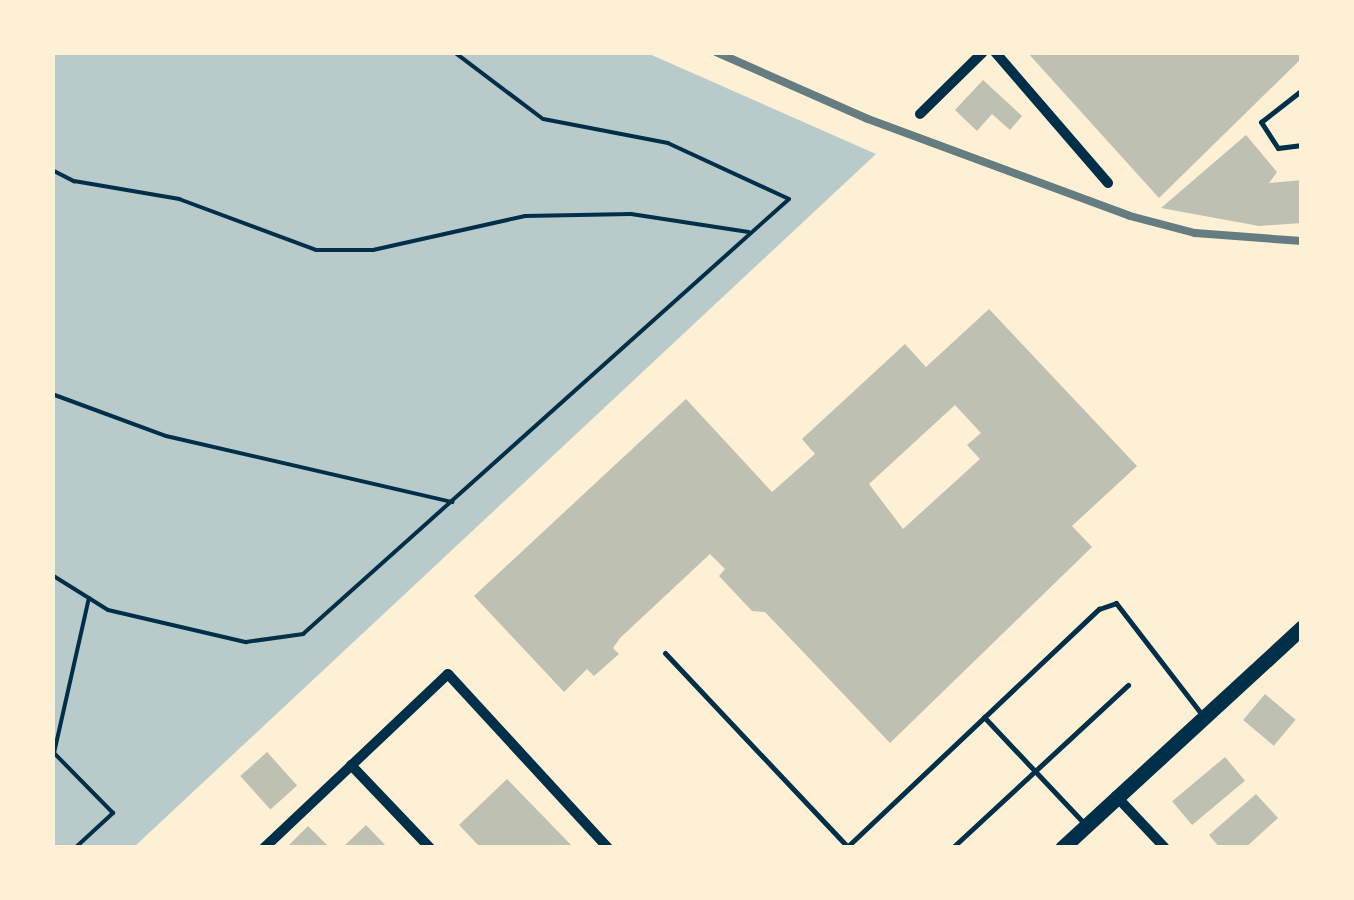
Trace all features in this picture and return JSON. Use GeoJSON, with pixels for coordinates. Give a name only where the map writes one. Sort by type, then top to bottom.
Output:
{"type":"FeatureCollection","features":[{"type":"Feature","properties":{"kind":"main road"},"geometry":{"type":"LineString","coordinates":[[1062,848],[1302,627]]}},
{"type":"Feature","properties":{"kind":"street"},"geometry":{"type":"LineString","coordinates":[[920,114],[983,52]]}},
{"type":"Feature","properties":{"kind":"street"},"geometry":{"type":"LineString","coordinates":[[995,52],[1108,183]]}},
{"type":"Feature","properties":{"kind":"street"},"geometry":{"type":"LineString","coordinates":[[264,848],[448,674],[608,848]]}},
{"type":"Feature","properties":{"kind":"street"},"geometry":{"type":"LineString","coordinates":[[352,765],[430,848]]}},
{"type":"Feature","properties":{"kind":"street"},"geometry":{"type":"LineString","coordinates":[[1116,796],[1165,848]]}},
{"type":"Feature","properties":{"kind":"lane"},"geometry":{"type":"LineString","coordinates":[[1302,90],[1261,122],[1278,148],[1302,144]]}},
{"type":"Feature","properties":{"kind":"lane"},"geometry":{"type":"LineString","coordinates":[[664,654],[848,847],[1099,608],[1116,603],[1203,717]]}},
{"type":"Feature","properties":{"kind":"lane"},"geometry":{"type":"LineString","coordinates":[[952,848],[1128,685]]}},
{"type":"Feature","properties":{"kind":"lane"},"geometry":{"type":"LineString","coordinates":[[984,718],[1086,824]]}},
{"type":"Feature","properties":{"kind":"path"},"geometry":{"type":"LineString","coordinates":[[52,575],[108,610],[246,642],[303,634],[789,199],[668,143],[543,119],[454,52]]}},
{"type":"Feature","properties":{"kind":"path"},"geometry":{"type":"LineString","coordinates":[[52,170],[74,181],[179,199],[316,250],[373,250],[525,216],[632,214],[750,232]]}},
{"type":"Feature","properties":{"kind":"path"},"geometry":{"type":"LineString","coordinates":[[52,394],[166,436],[454,502]]}},
{"type":"Feature","properties":{"kind":"path"},"geometry":{"type":"LineString","coordinates":[[76,848],[113,813],[54,753],[89,598]]}},
{"type":"Feature","properties":{"kind":"shaded area"},"geometry":{"type":"Polygon","coordinates":[[[52,53],[647,53],[876,154],[134,847],[53,847],[52,53]]]}},
{"type":"Feature","properties":{"kind":"building"},"geometry":{"type":"Polygon","coordinates":[[[1027,52],[1302,52],[1302,58],[1159,198],[1027,52]]]}},
{"type":"Feature","properties":{"kind":"building"},"geometry":{"type":"Polygon","coordinates":[[[983,80],[1022,116],[1010,130],[992,114],[977,131],[955,110],[983,80]]]}},
{"type":"Feature","properties":{"kind":"building"},"geometry":{"type":"Polygon","coordinates":[[[1246,135],[1277,172],[1269,183],[1302,180],[1302,223],[1259,226],[1161,208],[1246,135]]]}},
{"type":"Feature","properties":{"kind":"building"},"geometry":{"type":"Polygon","coordinates":[[[989,309],[1137,466],[1072,526],[1092,547],[890,743],[765,612],[752,611],[719,576],[725,569],[710,554],[620,638],[613,648],[619,654],[594,676],[587,669],[564,692],[474,596],[686,399],[772,492],[815,454],[802,439],[905,344],[926,367],[989,309]],[[955,405],[869,484],[903,529],[980,459],[967,445],[981,433],[955,405]]]}},
{"type":"Feature","properties":{"kind":"building"},"geometry":{"type":"Polygon","coordinates":[[[1265,694],[1296,720],[1274,746],[1243,720],[1265,694]]]}},
{"type":"Feature","properties":{"kind":"building"},"geometry":{"type":"Polygon","coordinates":[[[267,752],[297,785],[270,810],[240,776],[267,752]]]}},
{"type":"Feature","properties":{"kind":"building"},"geometry":{"type":"Polygon","coordinates":[[[1225,757],[1245,781],[1192,825],[1172,801],[1225,757]]]}},
{"type":"Feature","properties":{"kind":"building"},"geometry":{"type":"Polygon","coordinates":[[[507,779],[574,848],[481,848],[459,825],[507,779]]]}},
{"type":"Feature","properties":{"kind":"building"},"geometry":{"type":"Polygon","coordinates":[[[1256,794],[1278,818],[1245,848],[1220,848],[1209,835],[1256,794]]]}},
{"type":"Feature","properties":{"kind":"building"},"geometry":{"type":"Polygon","coordinates":[[[366,825],[388,848],[342,848],[366,825]]]}},
{"type":"Feature","properties":{"kind":"building"},"geometry":{"type":"Polygon","coordinates":[[[308,826],[330,848],[286,848],[308,826]]]}},
{"type":"Feature","properties":{"kind":"railway"},"geometry":{"type":"LineString","coordinates":[[716,52],[868,119],[1130,216],[1195,233],[1302,241]]}}]}
